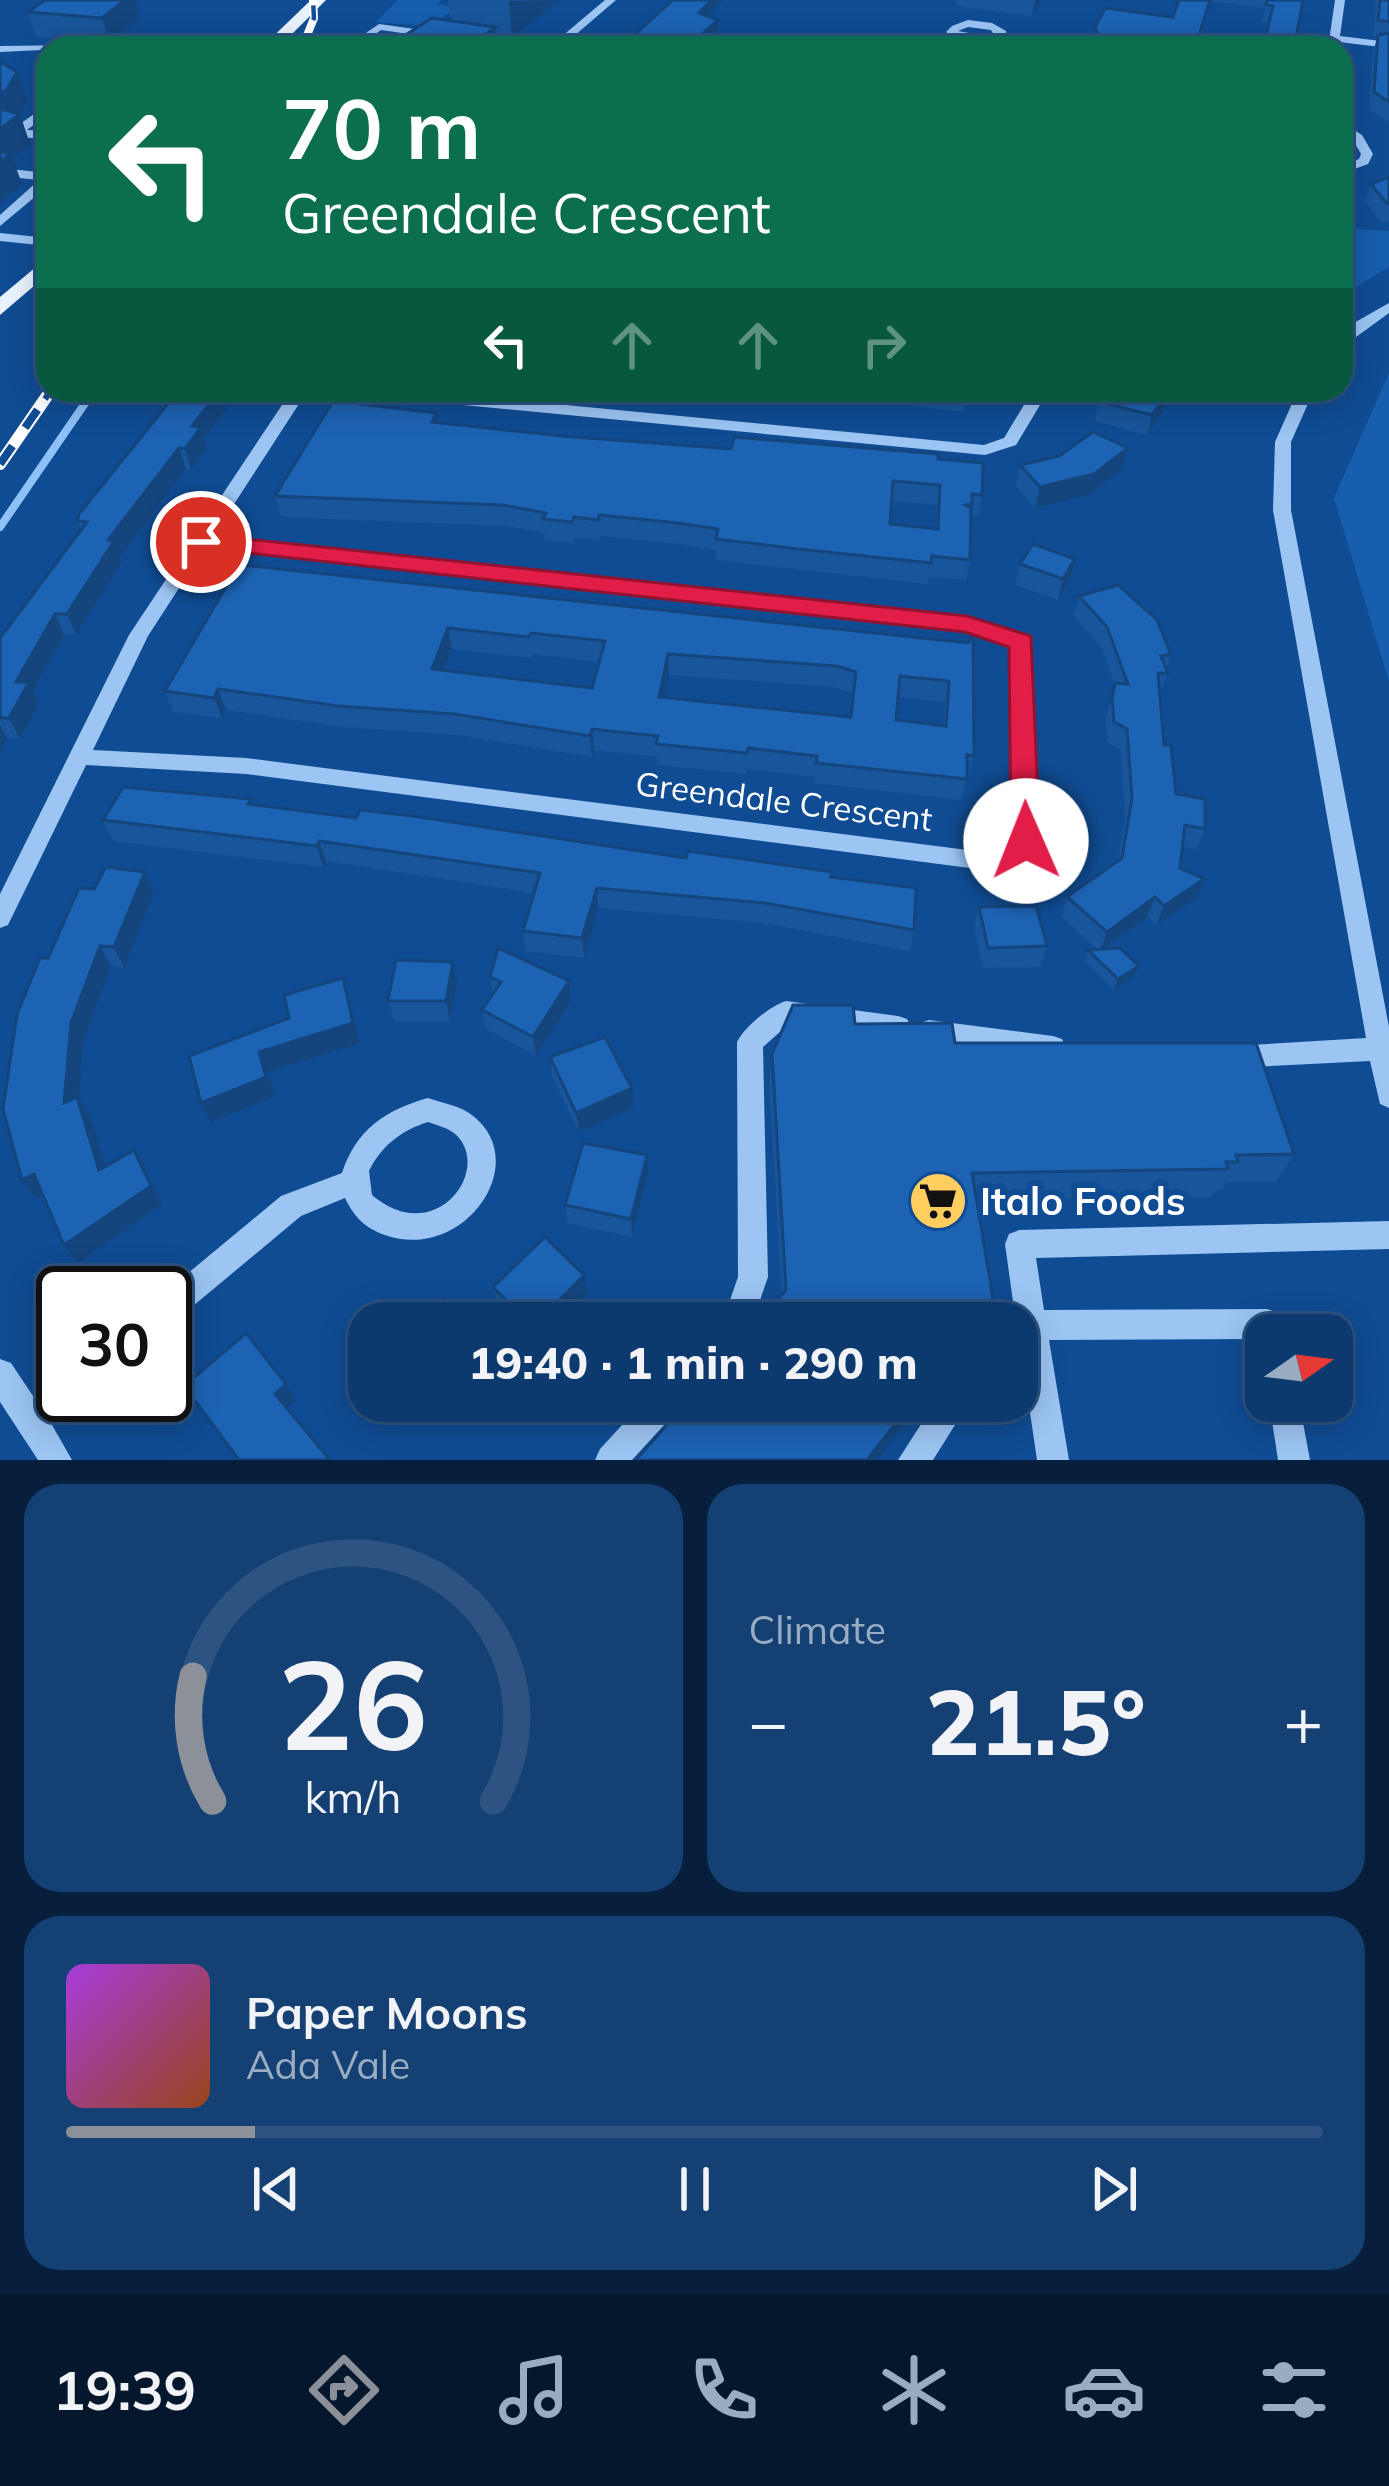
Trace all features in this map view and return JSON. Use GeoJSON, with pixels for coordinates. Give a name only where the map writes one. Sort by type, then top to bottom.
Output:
{"type":"FeatureCollection","features":[{"type":"Feature","properties":{"kind":"main road"},"geometry":{"type":"LineString","coordinates":[[282,36],[320,0]]}},
{"type":"Feature","properties":{"kind":"main road"},"geometry":{"type":"LineString","coordinates":[[0,310],[36,275]]}},
{"type":"Feature","properties":{"kind":"street"},"geometry":{"type":"LineString","coordinates":[[568,36],[611,0]]}},
{"type":"Feature","properties":{"kind":"street"},"geometry":{"type":"LineString","coordinates":[[1334,36],[1340,0]]}},
{"type":"Feature","properties":{"kind":"street"},"geometry":{"type":"LineString","coordinates":[[366,36],[379,27],[442,36]]}},
{"type":"Feature","properties":{"kind":"street"},"geometry":{"type":"LineString","coordinates":[[1353,44],[1389,45]]}},
{"type":"Feature","properties":{"kind":"street"},"geometry":{"type":"LineString","coordinates":[[0,49],[36,49]]}},
{"type":"Feature","properties":{"kind":"street"},"geometry":{"type":"LineString","coordinates":[[16,133],[36,117]]}},
{"type":"Feature","properties":{"kind":"street"},"geometry":{"type":"LineString","coordinates":[[0,132],[36,134]]}},
{"type":"Feature","properties":{"kind":"street"},"geometry":{"type":"LineString","coordinates":[[1353,134],[1367,154],[1353,163]]}},
{"type":"Feature","properties":{"kind":"street"},"geometry":{"type":"LineString","coordinates":[[18,173],[33,160]]}},
{"type":"Feature","properties":{"kind":"street"},"geometry":{"type":"LineString","coordinates":[[0,172],[36,176]]}},
{"type":"Feature","properties":{"kind":"street"},"geometry":{"type":"LineString","coordinates":[[0,222],[36,189]]}},
{"type":"Feature","properties":{"kind":"street"},"geometry":{"type":"LineString","coordinates":[[0,237],[36,241]]}},
{"type":"Feature","properties":{"kind":"street"},"geometry":{"type":"LineString","coordinates":[[1353,334],[1389,307]]}},
{"type":"Feature","properties":{"kind":"street"},"geometry":{"type":"LineString","coordinates":[[0,918],[139,635],[292,402]]}},
{"type":"Feature","properties":{"kind":"street"},"geometry":{"type":"LineString","coordinates":[[483,402],[985,450],[1010,441],[1034,402]]}},
{"type":"Feature","properties":{"kind":"street"},"geometry":{"type":"LineString","coordinates":[[1301,402],[1283,442],[1282,510],[1389,1096]]}},
{"type":"Feature","properties":{"kind":"street","name":"Greendale Crescent"},"geometry":{"type":"LineString","coordinates":[[81,757],[246,766],[985,860],[1026,841],[1022,643],[967,624],[201,542]]}},
{"type":"Feature","properties":{"kind":"street"},"geometry":{"type":"LineString","coordinates":[[744,1302],[752,1277],[750,1042],[785,1012],[1074,1049]]}},
{"type":"Feature","properties":{"kind":"street"},"geometry":{"type":"LineString","coordinates":[[1211,1059],[1380,1049]]}},
{"type":"Feature","properties":{"kind":"street"},"geometry":{"type":"LineString","coordinates":[[407,1113],[449,1113],[466,1123],[480,1142],[479,1182],[468,1202],[434,1226],[412,1229],[384,1223],[367,1210],[356,1181],[366,1144],[381,1127],[407,1113]]}},
{"type":"Feature","properties":{"kind":"street"},"geometry":{"type":"LineString","coordinates":[[192,1288],[291,1206],[356,1181]]}},
{"type":"Feature","properties":{"kind":"street"},"geometry":{"type":"LineString","coordinates":[[1021,1302],[1018,1244],[1389,1235]]}},
{"type":"Feature","properties":{"kind":"street"},"geometry":{"type":"LineString","coordinates":[[1038,1328],[1245,1324]]}},
{"type":"Feature","properties":{"kind":"street"},"geometry":{"type":"LineString","coordinates":[[0,1374],[56,1460]]}},
{"type":"Feature","properties":{"kind":"street"},"geometry":{"type":"LineString","coordinates":[[1038,1394],[1053,1460]]}},
{"type":"Feature","properties":{"kind":"street"},"geometry":{"type":"LineString","coordinates":[[30,1424],[36,1419]]}},
{"type":"Feature","properties":{"kind":"street"},"geometry":{"type":"LineString","coordinates":[[611,1460],[646,1422]]}},
{"type":"Feature","properties":{"kind":"street"},"geometry":{"type":"LineString","coordinates":[[914,1460],[940,1422]]}},
{"type":"Feature","properties":{"kind":"street"},"geometry":{"type":"LineString","coordinates":[[1288,1422],[1294,1460]]}},
{"type":"Feature","properties":{"kind":"shaded area"},"geometry":{"type":"Polygon","coordinates":[[[398,0],[441,0],[436,4],[467,9],[450,12],[429,26],[376,22],[398,0]]]}},
{"type":"Feature","properties":{"kind":"shaded area"},"geometry":{"type":"Polygon","coordinates":[[[1353,229],[1389,231],[1389,267],[1353,289],[1353,229]]]}},
{"type":"Feature","properties":{"kind":"shaded area"},"geometry":{"type":"Polygon","coordinates":[[[1389,373],[1389,682],[1334,498],[1389,373]]]}},
{"type":"Feature","properties":{"kind":"building"},"geometry":{"type":"Polygon","coordinates":[[[45,0],[125,0],[102,18],[28,12],[45,0]]]}},
{"type":"Feature","properties":{"kind":"building"},"geometry":{"type":"Polygon","coordinates":[[[673,0],[712,0],[699,13],[718,20],[700,36],[633,36],[673,0]]]}},
{"type":"Feature","properties":{"kind":"building"},"geometry":{"type":"Polygon","coordinates":[[[1179,0],[1210,0],[1199,36],[1091,36],[1098,34],[1095,27],[1105,8],[1173,17],[1179,0]]]}},
{"type":"Feature","properties":{"kind":"building"},"geometry":{"type":"Polygon","coordinates":[[[1267,0],[1303,0],[1296,36],[1266,36],[1273,6],[1266,5],[1267,0]]]}},
{"type":"Feature","properties":{"kind":"building"},"geometry":{"type":"Polygon","coordinates":[[[1380,0],[1389,0],[1389,22],[1378,20],[1380,0]]]}},
{"type":"Feature","properties":{"kind":"building"},"geometry":{"type":"Polygon","coordinates":[[[432,18],[495,27],[484,36],[404,36],[432,18]]]}},
{"type":"Feature","properties":{"kind":"building"},"geometry":{"type":"Polygon","coordinates":[[[1389,33],[1389,102],[1374,92],[1378,35],[1389,33]]]}},
{"type":"Feature","properties":{"kind":"building"},"geometry":{"type":"Polygon","coordinates":[[[0,63],[17,72],[6,91],[0,92],[0,63]]]}},
{"type":"Feature","properties":{"kind":"building"},"geometry":{"type":"Polygon","coordinates":[[[0,109],[20,114],[0,129],[0,109]]]}},
{"type":"Feature","properties":{"kind":"building"},"geometry":{"type":"Polygon","coordinates":[[[1389,177],[1389,204],[1387,204],[1371,184],[1389,177]]]}},
{"type":"Feature","properties":{"kind":"building"},"geometry":{"type":"Polygon","coordinates":[[[169,402],[211,402],[192,426],[201,427],[185,449],[179,448],[108,540],[114,541],[67,614],[55,614],[16,682],[29,682],[9,718],[0,718],[0,638],[87,522],[77,521],[169,402]]]}},
{"type":"Feature","properties":{"kind":"building"},"geometry":{"type":"Polygon","coordinates":[[[332,402],[437,413],[432,422],[562,436],[731,449],[734,437],[938,454],[938,459],[983,463],[982,495],[972,494],[972,504],[966,505],[971,507],[970,560],[932,556],[931,563],[716,539],[718,529],[599,515],[598,520],[574,517],[572,522],[543,519],[546,513],[503,505],[275,496],[332,402]],[[893,481],[890,524],[938,529],[940,485],[893,481]]]}},
{"type":"Feature","properties":{"kind":"building"},"geometry":{"type":"Polygon","coordinates":[[[1099,402],[1161,402],[1152,415],[1099,402]]]}},
{"type":"Feature","properties":{"kind":"building"},"geometry":{"type":"Polygon","coordinates":[[[1093,432],[1128,448],[1094,474],[1040,487],[1020,465],[1059,456],[1093,432]]]}},
{"type":"Feature","properties":{"kind":"building"},"geometry":{"type":"Polygon","coordinates":[[[1033,544],[1075,559],[1063,579],[1020,564],[1033,544]]]}},
{"type":"Feature","properties":{"kind":"building"},"geometry":{"type":"Polygon","coordinates":[[[232,564],[968,643],[973,636],[974,756],[967,755],[967,779],[816,763],[817,756],[748,748],[747,753],[656,744],[658,736],[592,729],[590,736],[454,714],[338,706],[218,689],[214,698],[165,691],[227,585],[219,584],[232,564]],[[448,628],[432,669],[592,688],[605,641],[531,633],[529,637],[448,628]],[[668,654],[659,697],[851,717],[856,672],[837,666],[668,654]],[[900,676],[896,720],[946,726],[949,681],[900,676]]]}},
{"type":"Feature","properties":{"kind":"building"},"geometry":{"type":"Polygon","coordinates":[[[1118,585],[1157,620],[1171,655],[1161,656],[1168,673],[1158,673],[1164,745],[1171,745],[1176,794],[1205,799],[1205,829],[1185,825],[1180,868],[1204,879],[1164,906],[1155,897],[1107,932],[1067,897],[1122,858],[1132,798],[1127,729],[1114,722],[1112,698],[1115,683],[1128,684],[1107,627],[1079,596],[1118,585]]]}},
{"type":"Feature","properties":{"kind":"building"},"geometry":{"type":"Polygon","coordinates":[[[123,787],[251,799],[248,804],[356,818],[360,810],[413,816],[686,858],[688,851],[832,872],[831,877],[916,888],[914,930],[765,903],[597,888],[582,938],[523,931],[540,873],[319,841],[317,846],[103,820],[123,787]]]}},
{"type":"Feature","properties":{"kind":"building"},"geometry":{"type":"Polygon","coordinates":[[[106,867],[145,872],[114,947],[100,946],[71,1023],[64,1103],[77,1097],[99,1170],[134,1150],[151,1186],[64,1245],[34,1174],[22,1180],[3,1109],[17,1014],[40,958],[48,958],[79,888],[94,889],[106,867]]]}},
{"type":"Feature","properties":{"kind":"building"},"geometry":{"type":"Polygon","coordinates":[[[1036,906],[1047,946],[988,948],[979,907],[1036,906]]]}},
{"type":"Feature","properties":{"kind":"building"},"geometry":{"type":"Polygon","coordinates":[[[498,948],[569,981],[533,1037],[482,1010],[501,982],[490,977],[498,948]]]}},
{"type":"Feature","properties":{"kind":"building"},"geometry":{"type":"Polygon","coordinates":[[[1120,948],[1139,966],[1118,979],[1088,950],[1120,948]]]}},
{"type":"Feature","properties":{"kind":"building"},"geometry":{"type":"Polygon","coordinates":[[[396,960],[453,962],[446,1001],[388,1001],[396,960]]]}},
{"type":"Feature","properties":{"kind":"building"},"geometry":{"type":"Polygon","coordinates":[[[343,978],[353,1023],[259,1052],[266,1077],[201,1103],[189,1056],[289,1018],[284,995],[343,978]]]}},
{"type":"Feature","properties":{"kind":"building"},"geometry":{"type":"Polygon","coordinates":[[[793,1005],[853,1005],[855,1024],[952,1023],[955,1043],[1256,1043],[1294,1154],[1236,1155],[1238,1162],[1226,1162],[1228,1169],[972,1173],[993,1298],[990,1302],[775,1302],[786,1290],[772,1054],[793,1005]]]}},
{"type":"Feature","properties":{"kind":"building"},"geometry":{"type":"Polygon","coordinates":[[[605,1037],[632,1088],[576,1113],[550,1057],[605,1037]]]}},
{"type":"Feature","properties":{"kind":"building"},"geometry":{"type":"Polygon","coordinates":[[[583,1143],[647,1155],[631,1219],[565,1205],[583,1143]]]}},
{"type":"Feature","properties":{"kind":"building"},"geometry":{"type":"Polygon","coordinates":[[[545,1237],[584,1275],[558,1302],[508,1302],[493,1287],[545,1237]]]}},
{"type":"Feature","properties":{"kind":"building"},"geometry":{"type":"Polygon","coordinates":[[[246,1333],[286,1384],[275,1394],[330,1460],[239,1460],[192,1397],[192,1379],[246,1333]]]}},
{"type":"Feature","properties":{"kind":"building"},"geometry":{"type":"Polygon","coordinates":[[[669,1422],[897,1422],[867,1460],[636,1460],[669,1422]]]}},
{"type":"Feature","properties":{"kind":"waterway"},"geometry":{"type":"LineString","coordinates":[[0,527],[86,402]]}},
{"type":"Feature","properties":{"kind":"railway"},"geometry":{"type":"LineString","coordinates":[[307,36],[314,18],[313,0]]}},
{"type":"Feature","properties":{"kind":"railway"},"geometry":{"type":"LineString","coordinates":[[0,464],[43,402]]}},
{"type":"Feature","properties":{"kind":"place","name":"Italo Foods"},"geometry":{"type":"Point","coordinates":[938,1201]}},
{"type":"Feature","properties":{"kind":"route"},"geometry":{"type":"LineString","coordinates":[[201,542],[967,624],[1022,643],[1026,841]]}}]}
